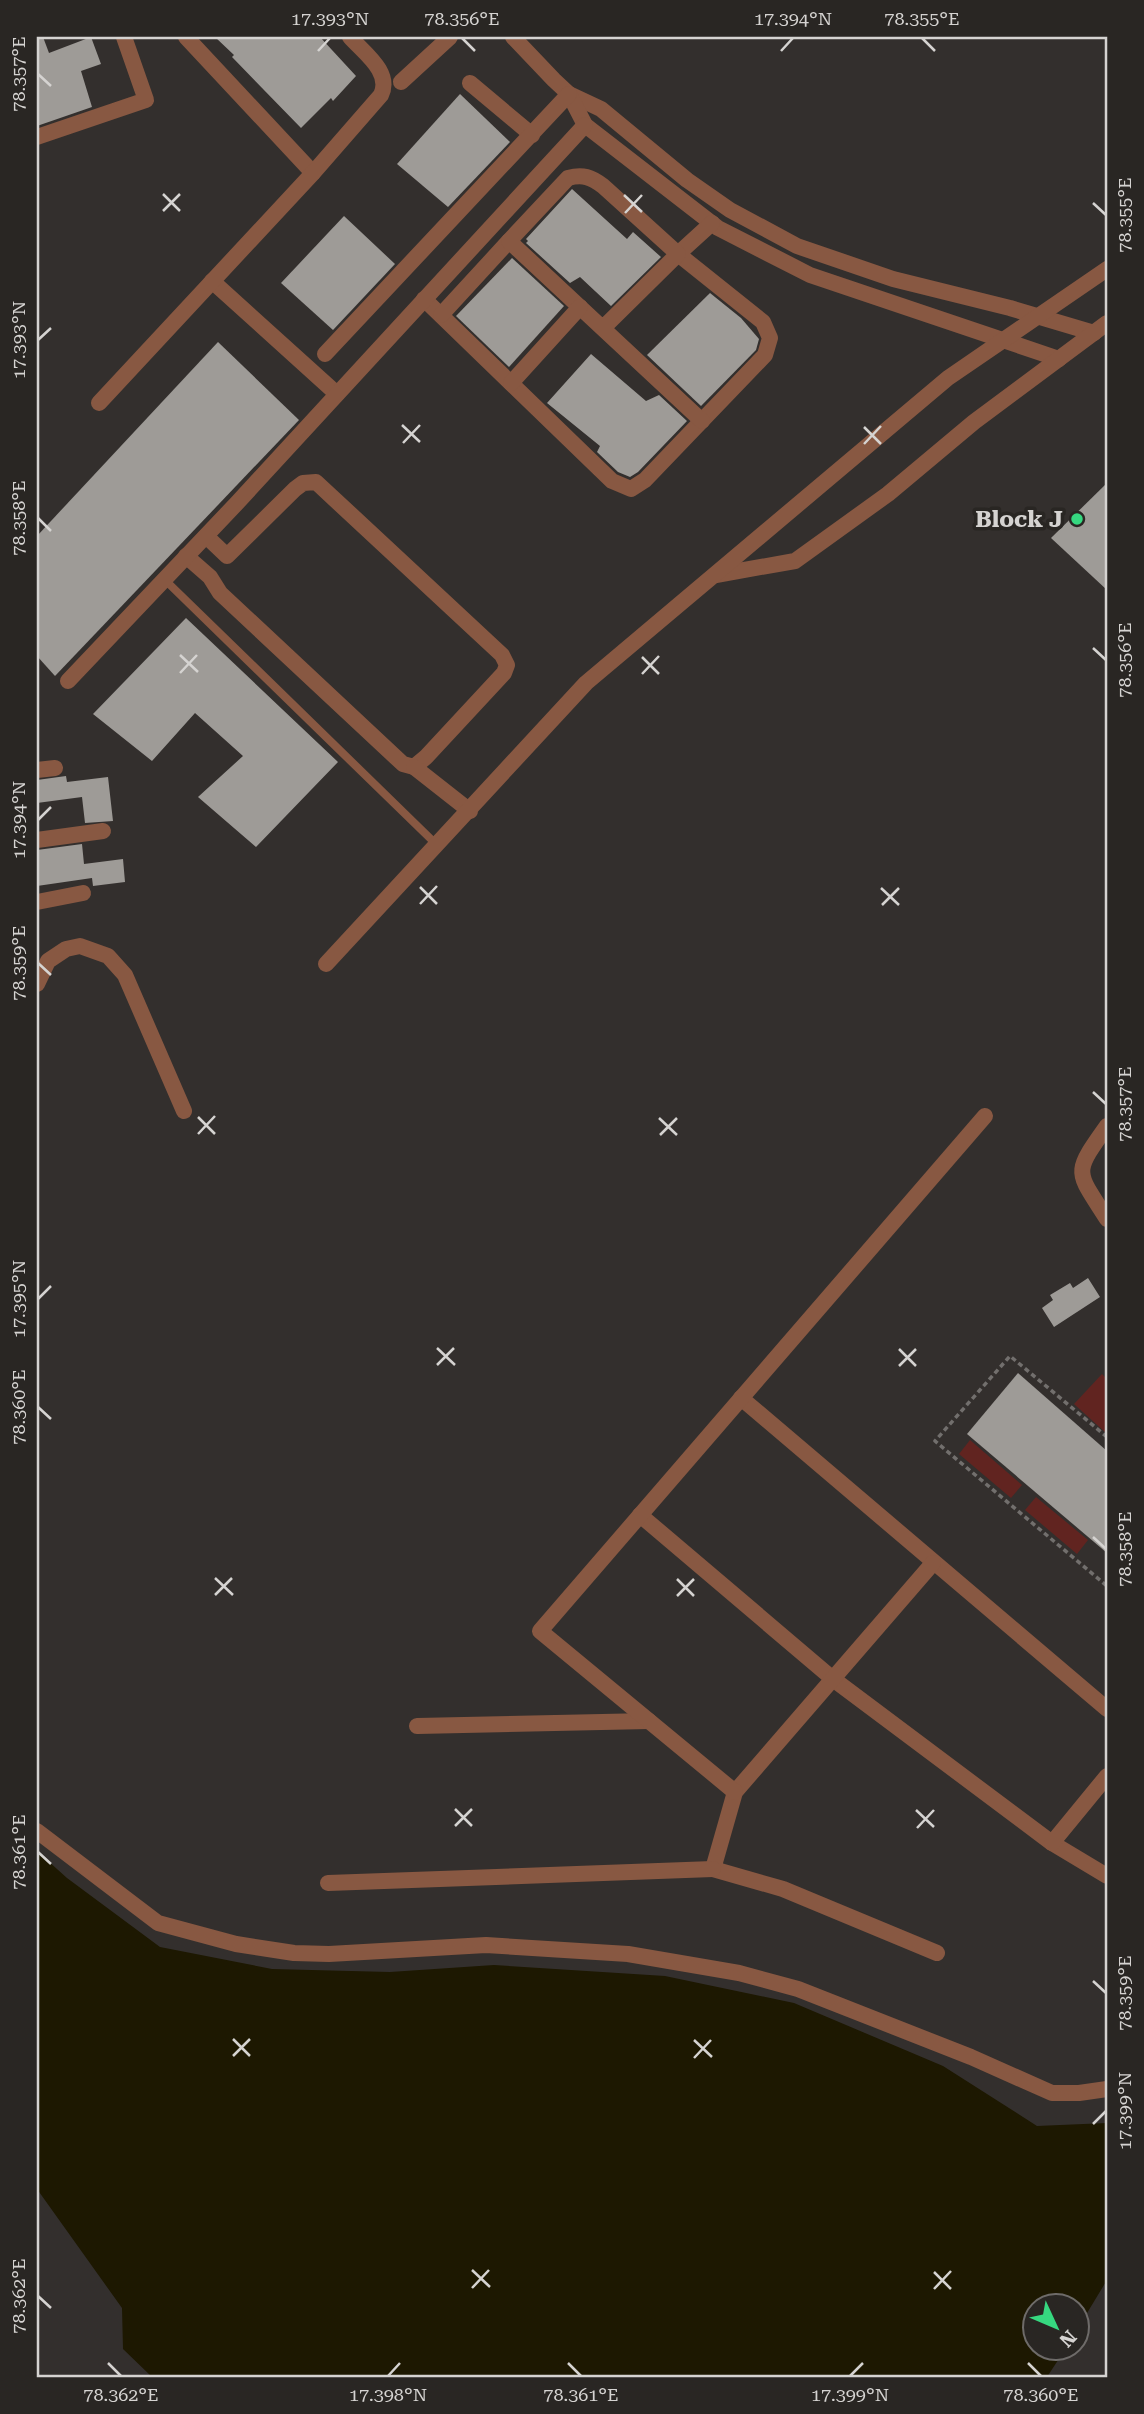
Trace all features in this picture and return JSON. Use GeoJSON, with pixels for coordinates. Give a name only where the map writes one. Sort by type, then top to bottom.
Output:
{"type":"FeatureCollection","features":[{"type":"Feature","properties":{"kind":"street"},"geometry":{"type":"LineString","coordinates":[[37,137],[146,100],[124,37]]}},
{"type":"Feature","properties":{"kind":"street"},"geometry":{"type":"LineString","coordinates":[[187,37],[313,173]]}},
{"type":"Feature","properties":{"kind":"street"},"geometry":{"type":"LineString","coordinates":[[99,403],[313,173],[381,95],[385,79],[381,71],[350,37]]}},
{"type":"Feature","properties":{"kind":"street"},"geometry":{"type":"LineString","coordinates":[[401,82],[450,37]]}},
{"type":"Feature","properties":{"kind":"street"},"geometry":{"type":"LineString","coordinates":[[513,37],[569,94],[601,109],[687,180],[730,210],[796,246],[893,279],[1094,333]]}},
{"type":"Feature","properties":{"kind":"street"},"geometry":{"type":"LineString","coordinates":[[470,83],[531,135]]}},
{"type":"Feature","properties":{"kind":"street"},"geometry":{"type":"LineString","coordinates":[[569,94],[585,125],[712,223],[810,275],[1059,359]]}},
{"type":"Feature","properties":{"kind":"street"},"geometry":{"type":"LineString","coordinates":[[326,354],[569,94]]}},
{"type":"Feature","properties":{"kind":"street"},"geometry":{"type":"LineString","coordinates":[[68,681],[206,536],[585,125]]}},
{"type":"Feature","properties":{"kind":"street"},"geometry":{"type":"LineString","coordinates":[[424,299],[612,481],[631,489],[645,480],[765,355],[770,338],[763,322],[678,254],[603,186],[592,178],[581,175],[568,178],[441,315]]}},
{"type":"Feature","properties":{"kind":"street"},"geometry":{"type":"LineString","coordinates":[[603,328],[712,223]]}},
{"type":"Feature","properties":{"kind":"street"},"geometry":{"type":"LineString","coordinates":[[509,241],[702,421]]}},
{"type":"Feature","properties":{"kind":"street"},"geometry":{"type":"LineString","coordinates":[[326,964],[586,683],[948,378],[1107,269]]}},
{"type":"Feature","properties":{"kind":"street"},"geometry":{"type":"LineString","coordinates":[[212,281],[337,394]]}},
{"type":"Feature","properties":{"kind":"street"},"geometry":{"type":"LineString","coordinates":[[511,383],[580,307]]}},
{"type":"Feature","properties":{"kind":"street"},"geometry":{"type":"LineString","coordinates":[[714,575],[795,561],[888,494],[974,422],[1107,323]]}},
{"type":"Feature","properties":{"kind":"street"},"geometry":{"type":"LineString","coordinates":[[210,577],[227,556],[295,489],[303,483],[316,482],[502,655],[508,665],[504,673],[414,768]]}},
{"type":"Feature","properties":{"kind":"street"},"geometry":{"type":"LineString","coordinates":[[206,536],[227,556]]}},
{"type":"Feature","properties":{"kind":"street"},"geometry":{"type":"LineString","coordinates":[[186,556],[210,577],[215,588],[403,764],[414,768],[470,811]]}},
{"type":"Feature","properties":{"kind":"street"},"geometry":{"type":"LineString","coordinates":[[37,770],[55,768]]}},
{"type":"Feature","properties":{"kind":"street"},"geometry":{"type":"LineString","coordinates":[[37,840],[103,831]]}},
{"type":"Feature","properties":{"kind":"street"},"geometry":{"type":"LineString","coordinates":[[37,902],[83,893]]}},
{"type":"Feature","properties":{"kind":"street"},"geometry":{"type":"LineString","coordinates":[[37,984],[43,962],[66,949],[80,946],[108,956],[125,975],[184,1111]]}},
{"type":"Feature","properties":{"kind":"street"},"geometry":{"type":"LineString","coordinates":[[735,1792],[540,1631],[985,1116]]}},
{"type":"Feature","properties":{"kind":"street"},"geometry":{"type":"LineString","coordinates":[[1107,1126],[1081,1164],[1082,1180],[1107,1219]]}},
{"type":"Feature","properties":{"kind":"street"},"geometry":{"type":"LineString","coordinates":[[741,1398],[1107,1709]]}},
{"type":"Feature","properties":{"kind":"street"},"geometry":{"type":"LineString","coordinates":[[640,1515],[833,1679],[1052,1843],[1107,1876]]}},
{"type":"Feature","properties":{"kind":"street"},"geometry":{"type":"LineString","coordinates":[[713,1869],[735,1792],[933,1563]]}},
{"type":"Feature","properties":{"kind":"street"},"geometry":{"type":"LineString","coordinates":[[416,1726],[649,1721]]}},
{"type":"Feature","properties":{"kind":"street"},"geometry":{"type":"LineString","coordinates":[[1052,1843],[1107,1776]]}},
{"type":"Feature","properties":{"kind":"street"},"geometry":{"type":"LineString","coordinates":[[37,1831],[158,1923],[209,1938],[294,1952],[329,1954],[486,1945],[628,1954],[739,1973],[798,1989],[971,2057],[1052,2093],[1107,2089]]}},
{"type":"Feature","properties":{"kind":"street"},"geometry":{"type":"LineString","coordinates":[[328,1883],[713,1869],[783,1889],[937,1953]]}},
{"type":"Feature","properties":{"kind":"lane"},"geometry":{"type":"LineString","coordinates":[[164,579],[438,846]]}},
{"type":"Feature","properties":{"kind":"path"},"geometry":{"type":"LineString","coordinates":[[1107,1437],[1010,1356],[935,1441],[1107,1586]]}},
{"type":"Feature","properties":{"kind":"shaded area"},"geometry":{"type":"Polygon","coordinates":[[[1102,1374],[1107,1379],[1106,1433],[1074,1404],[1102,1374]]]}},
{"type":"Feature","properties":{"kind":"shaded area"},"geometry":{"type":"Polygon","coordinates":[[[970,1440],[1022,1485],[1011,1498],[959,1454],[970,1440]]]}},
{"type":"Feature","properties":{"kind":"shaded area"},"geometry":{"type":"Polygon","coordinates":[[[1036,1497],[1088,1540],[1077,1554],[1025,1510],[1036,1497]]]}},
{"type":"Feature","properties":{"kind":"shaded area"},"geometry":{"type":"Polygon","coordinates":[[[37,1851],[67,1878],[160,1947],[272,1969],[390,1972],[494,1965],[665,1976],[794,2003],[943,2066],[1037,2126],[1107,2123],[1107,2280],[1092,2305],[1092,2292],[1021,2292],[1021,2362],[1057,2362],[1047,2377],[152,2377],[123,2349],[122,2308],[37,2189],[37,1851]]]}},
{"type":"Feature","properties":{"kind":"building"},"geometry":{"type":"Polygon","coordinates":[[[37,37],[43,37],[49,53],[91,37],[101,64],[81,71],[92,107],[37,126],[37,37]]]}},
{"type":"Feature","properties":{"kind":"building"},"geometry":{"type":"Polygon","coordinates":[[[215,37],[320,37],[356,76],[333,101],[331,98],[301,128],[215,37]]]}},
{"type":"Feature","properties":{"kind":"building"},"geometry":{"type":"Polygon","coordinates":[[[460,94],[510,142],[448,207],[397,164],[460,94]]]}},
{"type":"Feature","properties":{"kind":"building"},"geometry":{"type":"Polygon","coordinates":[[[572,189],[627,239],[633,232],[661,257],[611,306],[580,277],[570,283],[526,243],[526,239],[572,189]]]}},
{"type":"Feature","properties":{"kind":"building"},"geometry":{"type":"Polygon","coordinates":[[[344,216],[395,264],[333,330],[281,283],[344,216]]]}},
{"type":"Feature","properties":{"kind":"building"},"geometry":{"type":"Polygon","coordinates":[[[512,258],[564,306],[509,367],[456,316],[512,258]]]}},
{"type":"Feature","properties":{"kind":"building"},"geometry":{"type":"Polygon","coordinates":[[[710,293],[741,318],[759,339],[756,350],[701,406],[647,355],[710,293]]]}},
{"type":"Feature","properties":{"kind":"building"},"geometry":{"type":"Polygon","coordinates":[[[218,342],[299,420],[55,676],[37,656],[37,536],[218,342]]]}},
{"type":"Feature","properties":{"kind":"building"},"geometry":{"type":"Polygon","coordinates":[[[591,354],[646,401],[659,395],[687,421],[630,477],[618,472],[597,452],[600,446],[547,403],[591,354]]]}},
{"type":"Feature","properties":{"kind":"building","name":"Block J"},"geometry":{"type":"Polygon","coordinates":[[[1107,483],[1107,590],[1051,538],[1107,483]]]}},
{"type":"Feature","properties":{"kind":"building"},"geometry":{"type":"Polygon","coordinates":[[[186,618],[338,762],[256,847],[198,797],[243,756],[195,713],[152,761],[93,714],[186,618]]]}},
{"type":"Feature","properties":{"kind":"building"},"geometry":{"type":"Polygon","coordinates":[[[66,776],[67,782],[108,777],[113,821],[85,823],[82,797],[37,803],[37,780],[66,776]]]}},
{"type":"Feature","properties":{"kind":"building"},"geometry":{"type":"Polygon","coordinates":[[[82,844],[84,864],[123,859],[125,882],[93,886],[92,878],[37,886],[37,850],[82,844]]]}},
{"type":"Feature","properties":{"kind":"building"},"geometry":{"type":"Polygon","coordinates":[[[1088,1278],[1100,1297],[1054,1327],[1042,1308],[1053,1300],[1050,1295],[1070,1283],[1073,1288],[1088,1278]]]}},
{"type":"Feature","properties":{"kind":"building"},"geometry":{"type":"Polygon","coordinates":[[[1018,1373],[1107,1451],[1107,1553],[967,1434],[1018,1373]]]}},
{"type":"Feature","properties":{"kind":"place","name":"Block J"},"geometry":{"type":"Point","coordinates":[1077,519]}}]}
